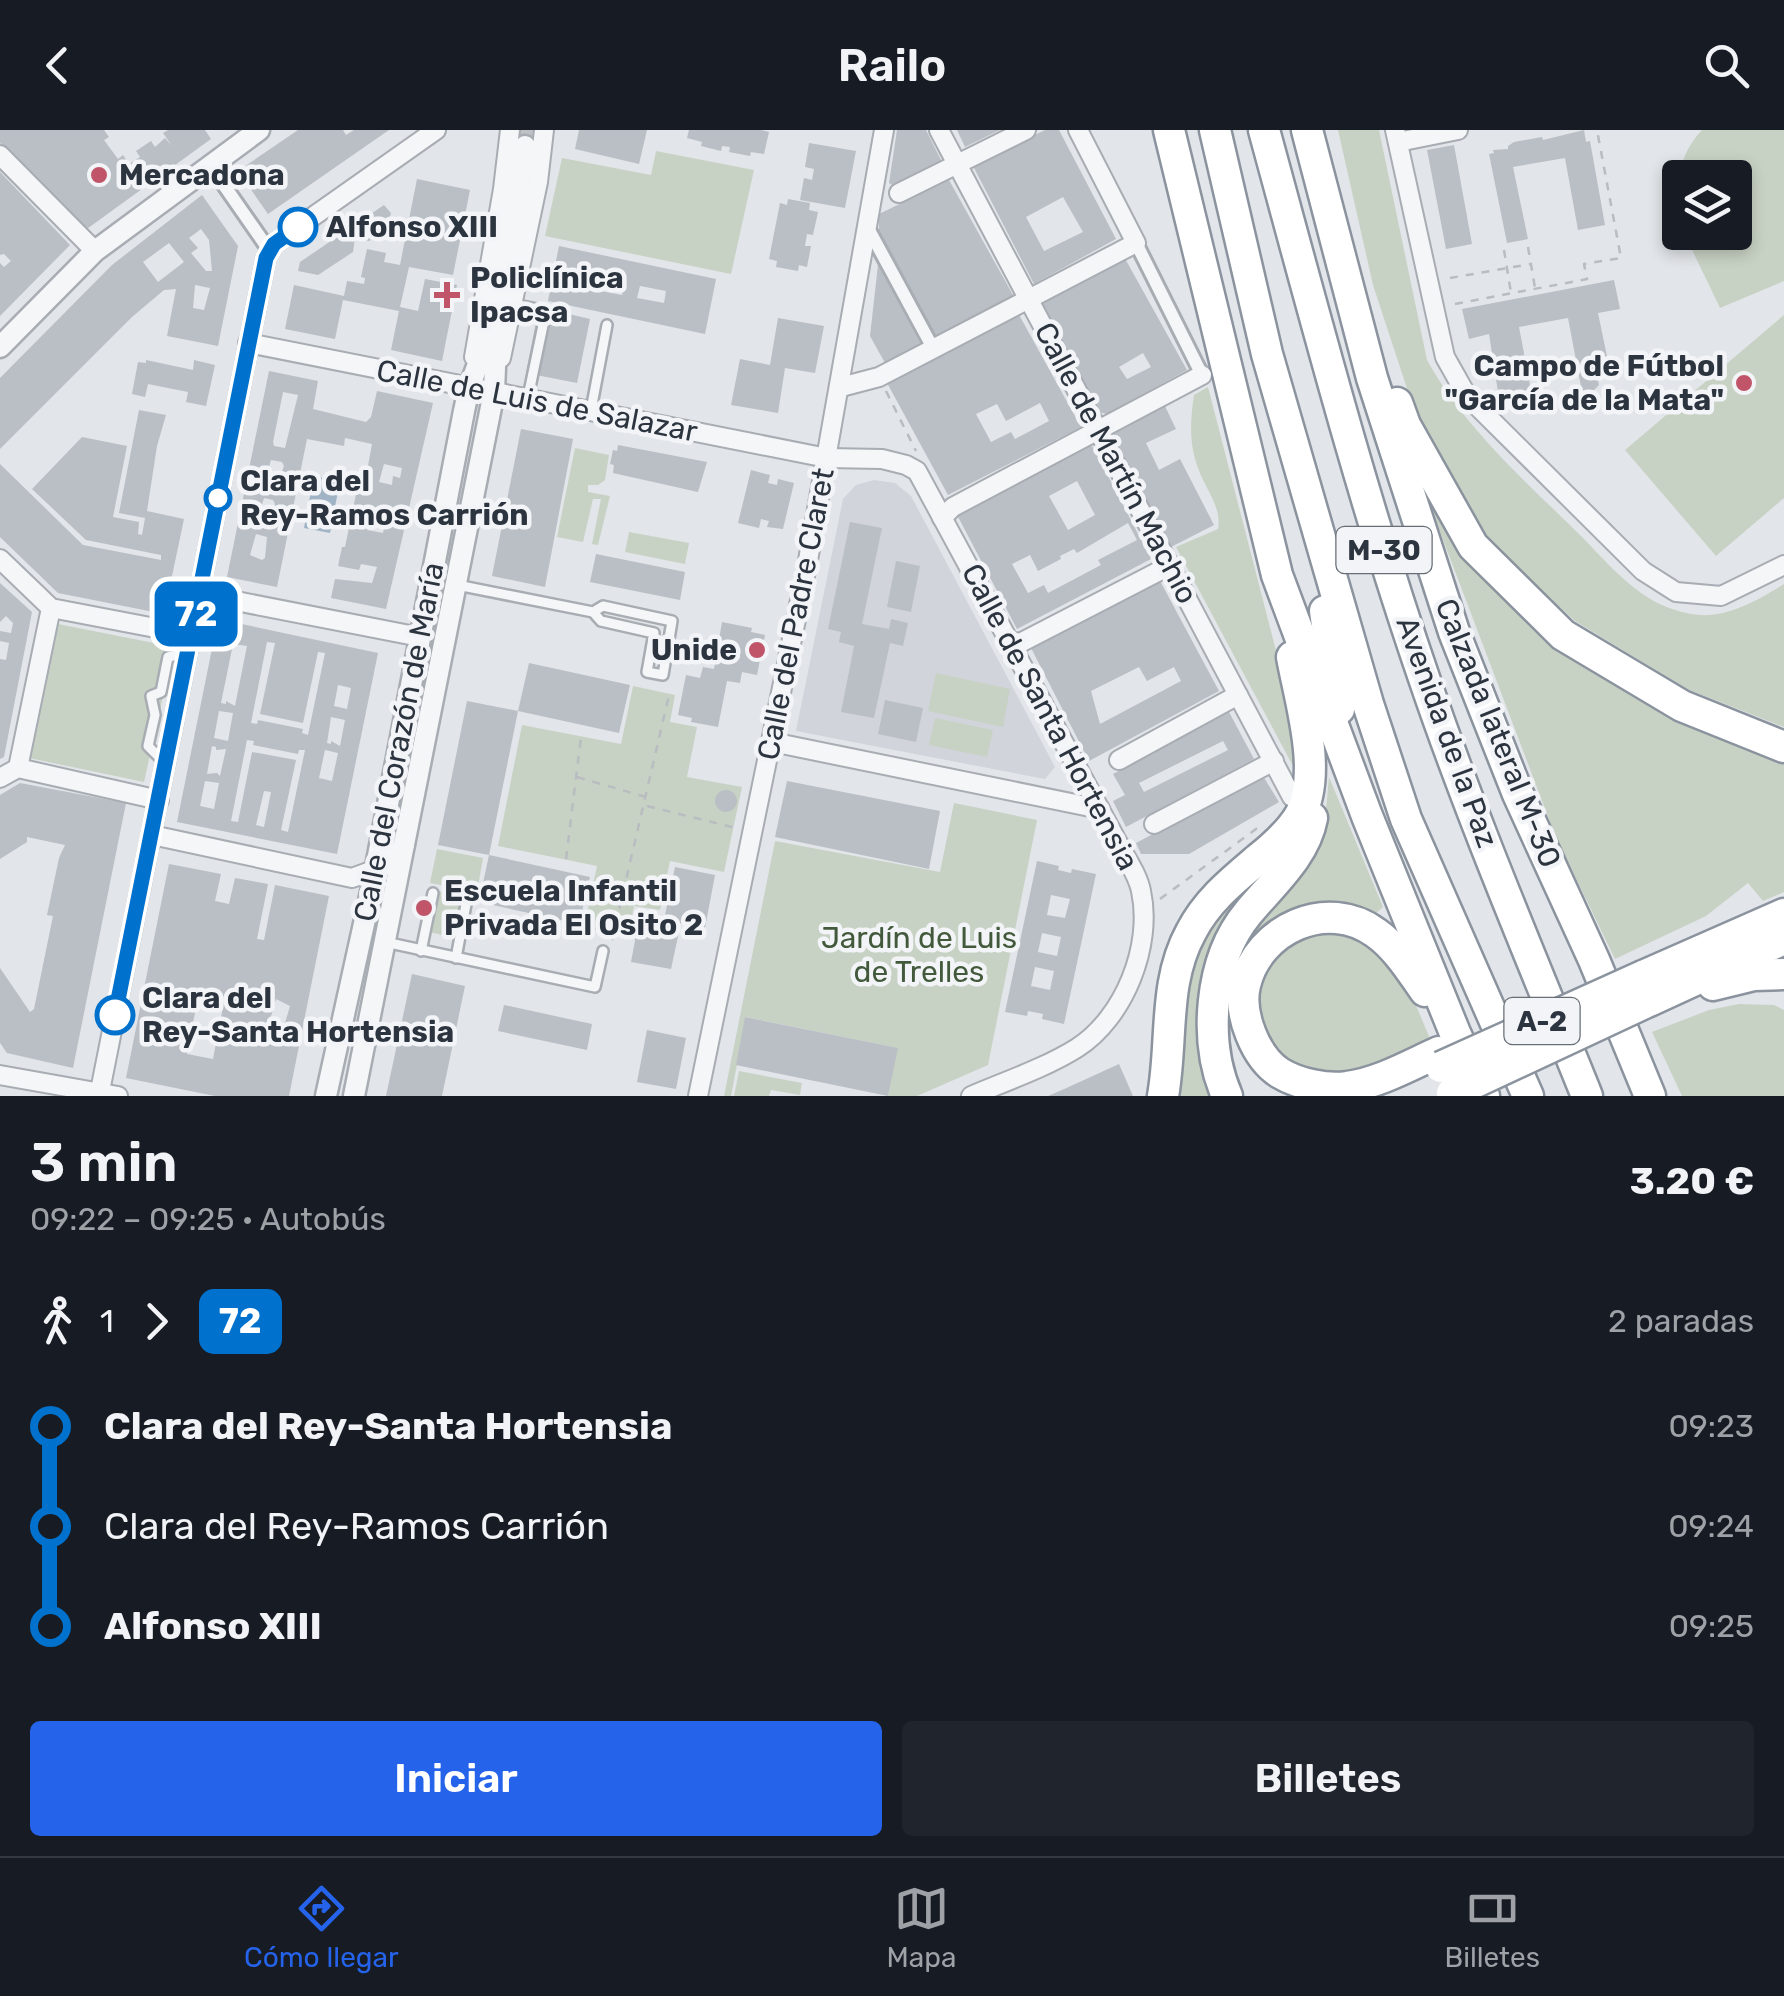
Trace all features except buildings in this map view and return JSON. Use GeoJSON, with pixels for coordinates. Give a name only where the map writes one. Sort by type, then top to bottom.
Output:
{"type":"FeatureCollection","features":[{"type":"Feature","properties":{"kind":"highway"},"geometry":{"type":"LineString","coordinates":[[1163,1096],[1172,979],[1191,931],[1217,894],[1277,843],[1301,813],[1310,781],[1276,575],[1170,130]]}},
{"type":"Feature","properties":{"kind":"highway","name":"Avenida de la Paz"},"geometry":{"type":"LineString","coordinates":[[1215,130],[1291,442],[1406,818],[1528,1096]]}},
{"type":"Feature","properties":{"kind":"highway","name":"Avenida de la Paz"},"geometry":{"type":"LineString","coordinates":[[1264,130],[1343,420],[1424,676],[1587,1096]]}},
{"type":"Feature","properties":{"kind":"highway","name":"Calzada lateral M-30"},"geometry":{"type":"LineString","coordinates":[[1308,130],[1372,378],[1454,632],[1518,794],[1594,960],[1650,1096]]}},
{"type":"Feature","properties":{"kind":"highway"},"geometry":{"type":"LineString","coordinates":[[1351,288],[1406,425],[1473,546],[1563,635],[1682,706],[1784,747]]}},
{"type":"Feature","properties":{"kind":"highway"},"geometry":{"type":"LineString","coordinates":[[1291,442],[1326,616],[1339,710],[1367,816]]}},
{"type":"Feature","properties":{"kind":"highway"},"geometry":{"type":"LineString","coordinates":[[1276,575],[1367,816],[1453,1076]]}},
{"type":"Feature","properties":{"kind":"highway"},"geometry":{"type":"LineString","coordinates":[[1227,1096],[1213,1035],[1219,970],[1230,940],[1287,870],[1311,826],[1320,775],[1306,694],[1290,644]]}},
{"type":"Feature","properties":{"kind":"highway"},"geometry":{"type":"LineString","coordinates":[[1651,1000],[1784,914]]}},
{"type":"Feature","properties":{"kind":"highway"},"geometry":{"type":"LineString","coordinates":[[1453,1076],[1391,946],[1374,930],[1351,920],[1324,917],[1298,922],[1271,938],[1255,958],[1244,988],[1246,1020],[1260,1051],[1279,1072],[1306,1084],[1344,1088],[1370,1082],[1453,1076],[1590,985],[1651,1000],[1750,991],[1784,996]]}},
{"type":"Feature","properties":{"kind":"highway"},"geometry":{"type":"LineString","coordinates":[[1362,1096],[1453,1076],[1651,1000],[1784,939]]}},
{"type":"Feature","properties":{"kind":"highway"},"geometry":{"type":"LineString","coordinates":[[1532,960],[1567,1013],[1602,1096]]}},
{"type":"Feature","properties":{"kind":"highway"},"geometry":{"type":"LineString","coordinates":[[1594,960],[1668,1096]]}},
{"type":"Feature","properties":{"kind":"highway"},"geometry":{"type":"LineString","coordinates":[[1651,1000],[1754,976],[1784,974]]}},
{"type":"Feature","properties":{"kind":"highway","name":"A-2"},"geometry":{"type":"LineString","coordinates":[[1384,1096],[1453,1076],[1610,1020],[1651,1000]]}},
{"type":"Feature","properties":{"kind":"street"},"geometry":{"type":"LineString","coordinates":[[0,348],[96,251],[259,130]]}},
{"type":"Feature","properties":{"kind":"street"},"geometry":{"type":"LineString","coordinates":[[0,1074],[106,1095],[152,835],[269,250],[436,130]]}},
{"type":"Feature","properties":{"kind":"street","name":"Calle del Corazón de María"},"geometry":{"type":"LineString","coordinates":[[326,1096],[373,882],[469,388],[504,190],[510,130]]}},
{"type":"Feature","properties":{"kind":"street","name":"Calle del Corazón de María"},"geometry":{"type":"LineString","coordinates":[[469,388],[505,310],[538,182],[544,130]]}},
{"type":"Feature","properties":{"kind":"street","name":"Calle del Padre Claret"},"geometry":{"type":"LineString","coordinates":[[698,1096],[827,458],[884,130]]}},
{"type":"Feature","properties":{"kind":"street","name":"Calle de Martín Machio"},"geometry":{"type":"LineString","coordinates":[[939,130],[1292,797]]}},
{"type":"Feature","properties":{"kind":"street"},"geometry":{"type":"LineString","coordinates":[[873,204],[1026,130]]}},
{"type":"Feature","properties":{"kind":"street"},"geometry":{"type":"LineString","coordinates":[[942,518],[953,507],[1202,376],[1078,130]]}},
{"type":"Feature","properties":{"kind":"street"},"geometry":{"type":"LineString","coordinates":[[1458,130],[1397,136],[1445,357],[1467,396],[1643,571],[1676,592],[1721,596],[1784,565]]}},
{"type":"Feature","properties":{"kind":"street","name":"Calle del Corazón de María"},"geometry":{"type":"LineString","coordinates":[[354,1096],[494,392],[526,146]]}},
{"type":"Feature","properties":{"kind":"street"},"geometry":{"type":"LineString","coordinates":[[0,156],[96,251]]}},
{"type":"Feature","properties":{"kind":"street"},"geometry":{"type":"LineString","coordinates":[[210,165],[269,250]]}},
{"type":"Feature","properties":{"kind":"street"},"geometry":{"type":"LineString","coordinates":[[868,228],[934,350]]}},
{"type":"Feature","properties":{"kind":"street"},"geometry":{"type":"LineString","coordinates":[[840,387],[879,377],[1136,243]]}},
{"type":"Feature","properties":{"kind":"street","name":"Calle de Luis de Salazar"},"geometry":{"type":"LineString","coordinates":[[248,343],[827,458]]}},
{"type":"Feature","properties":{"kind":"street"},"geometry":{"type":"LineString","coordinates":[[827,458],[882,460],[906,465],[916,472]]}},
{"type":"Feature","properties":{"kind":"street","name":"Calle de Santa Hortensia"},"geometry":{"type":"LineString","coordinates":[[916,472],[1012,643],[1139,884],[1144,910],[1141,944],[1122,998],[1093,1036],[1058,1058],[971,1096]]}},
{"type":"Feature","properties":{"kind":"street"},"geometry":{"type":"LineString","coordinates":[[444,509],[440,573],[456,585]]}},
{"type":"Feature","properties":{"kind":"street"},"geometry":{"type":"LineString","coordinates":[[0,558],[52,608],[191,643]]}},
{"type":"Feature","properties":{"kind":"street"},"geometry":{"type":"LineString","coordinates":[[1012,643],[1022,642],[1169,566]]}},
{"type":"Feature","properties":{"kind":"street"},"geometry":{"type":"LineString","coordinates":[[200,594],[420,637],[428,656],[421,712],[426,733]]}},
{"type":"Feature","properties":{"kind":"street"},"geometry":{"type":"LineString","coordinates":[[18,768],[52,608]]}},
{"type":"Feature","properties":{"kind":"street"},"geometry":{"type":"LineString","coordinates":[[1119,760],[1238,695]]}},
{"type":"Feature","properties":{"kind":"street"},"geometry":{"type":"LineString","coordinates":[[772,742],[1100,810]]}},
{"type":"Feature","properties":{"kind":"street"},"geometry":{"type":"LineString","coordinates":[[1154,824],[1274,761]]}},
{"type":"Feature","properties":{"kind":"street"},"geometry":{"type":"LineString","coordinates":[[0,778],[18,768],[159,800]]}},
{"type":"Feature","properties":{"kind":"street"},"geometry":{"type":"LineString","coordinates":[[152,835],[341,876],[362,876],[373,882]]}},
{"type":"Feature","properties":{"kind":"street"},"geometry":{"type":"LineString","coordinates":[[385,942],[369,936],[373,882],[405,844]]}},
{"type":"Feature","properties":{"kind":"lane"},"geometry":{"type":"LineString","coordinates":[[505,310],[546,311],[528,398]]}},
{"type":"Feature","properties":{"kind":"lane"},"geometry":{"type":"LineString","coordinates":[[592,410],[607,324]]}},
{"type":"Feature","properties":{"kind":"lane","name":"Calle del Corazón de María"},"geometry":{"type":"LineString","coordinates":[[456,585],[593,612],[601,622],[654,633],[647,672],[662,675],[672,622],[603,606],[593,612]]}},
{"type":"Feature","properties":{"kind":"lane"},"geometry":{"type":"LineString","coordinates":[[166,764],[148,746],[155,714],[151,696],[161,692],[168,657],[191,643]]}},
{"type":"Feature","properties":{"kind":"lane"},"geometry":{"type":"LineString","coordinates":[[421,951],[433,893]]}},
{"type":"Feature","properties":{"kind":"lane"},"geometry":{"type":"LineString","coordinates":[[456,958],[467,900]]}},
{"type":"Feature","properties":{"kind":"lane","name":"Calle del Corazón de María"},"geometry":{"type":"LineString","coordinates":[[385,942],[595,988],[602,952]]}},
{"type":"Feature","properties":{"kind":"path"},"geometry":{"type":"LineString","coordinates":[[1455,304],[1587,278],[1584,264],[1621,258],[1597,130]]}},
{"type":"Feature","properties":{"kind":"path"},"geometry":{"type":"LineString","coordinates":[[1528,247],[1535,288]]}},
{"type":"Feature","properties":{"kind":"path"},"geometry":{"type":"LineString","coordinates":[[1504,250],[1511,293]]}},
{"type":"Feature","properties":{"kind":"path"},"geometry":{"type":"LineString","coordinates":[[1450,278],[1531,264]]}},
{"type":"Feature","properties":{"kind":"path"},"geometry":{"type":"LineString","coordinates":[[879,377],[924,468],[916,472]]}},
{"type":"Feature","properties":{"kind":"path"},"geometry":{"type":"LineString","coordinates":[[612,940],[670,690]]}},
{"type":"Feature","properties":{"kind":"path"},"geometry":{"type":"LineString","coordinates":[[566,859],[581,736]]}},
{"type":"Feature","properties":{"kind":"path"},"geometry":{"type":"LineString","coordinates":[[576,777],[647,798]]}},
{"type":"Feature","properties":{"kind":"path"},"geometry":{"type":"LineString","coordinates":[[645,806],[736,828]]}},
{"type":"Feature","properties":{"kind":"path"},"geometry":{"type":"LineString","coordinates":[[1144,910],[1268,821]]}},
{"type":"Feature","properties":{"kind":"shaded area"},"geometry":{"type":"Polygon","coordinates":[[[874,480],[895,483],[911,496],[1055,767],[1045,779],[796,731],[843,499],[856,485],[874,480]]]}},
{"type":"Feature","properties":{"kind":"green space"},"geometry":{"type":"Polygon","coordinates":[[[1338,130],[1379,130],[1427,360],[1477,431],[1517,473],[1624,579],[1662,605],[1691,614],[1728,612],[1784,584],[1784,727],[1687,689],[1575,621],[1486,541],[1417,419],[1373,285],[1338,130]]]}},
{"type":"Feature","properties":{"kind":"green space"},"geometry":{"type":"Polygon","coordinates":[[[1702,130],[1784,130],[1784,281],[1720,308],[1692,250],[1752,250],[1752,160],[1683,160],[1702,130]]]}},
{"type":"Feature","properties":{"kind":"green space"},"geometry":{"type":"Polygon","coordinates":[[[656,151],[754,170],[731,274],[545,236],[562,158],[651,175],[656,151]]]}},
{"type":"Feature","properties":{"kind":"green space","name":"Campo de Fútbol \"García de la Mata\""},"geometry":{"type":"Polygon","coordinates":[[[1784,315],[1784,498],[1716,556],[1625,450],[1784,315]]]}},
{"type":"Feature","properties":{"kind":"green space"},"geometry":{"type":"Polygon","coordinates":[[[1208,387],[1290,705],[1300,770],[1293,766],[1176,547],[1218,529],[1218,513],[1198,468],[1192,441],[1194,395],[1208,387]]]}},
{"type":"Feature","properties":{"kind":"green space"},"geometry":{"type":"Polygon","coordinates":[[[575,448],[609,455],[605,480],[588,485],[588,492],[610,496],[598,545],[592,544],[601,499],[593,499],[583,542],[557,537],[575,448]]]}},
{"type":"Feature","properties":{"kind":"green space"},"geometry":{"type":"Polygon","coordinates":[[[1437,505],[1490,584],[1559,646],[1670,715],[1784,760],[1784,892],[1763,901],[1748,883],[1706,916],[1615,959],[1555,835],[1431,508],[1437,505]]]}},
{"type":"Feature","properties":{"kind":"green space"},"geometry":{"type":"Polygon","coordinates":[[[629,532],[689,543],[685,564],[625,552],[629,532]]]}},
{"type":"Feature","properties":{"kind":"green space"},"geometry":{"type":"Polygon","coordinates":[[[58,624],[174,647],[144,782],[29,758],[58,624]]]}},
{"type":"Feature","properties":{"kind":"green space"},"geometry":{"type":"Polygon","coordinates":[[[936,673],[1010,689],[1003,727],[928,711],[936,673]]]}},
{"type":"Feature","properties":{"kind":"green space"},"geometry":{"type":"Polygon","coordinates":[[[633,686],[675,695],[670,722],[697,727],[687,777],[742,787],[724,872],[670,861],[660,910],[634,906],[628,937],[584,928],[597,866],[498,846],[522,725],[621,744],[633,686]]]}},
{"type":"Feature","properties":{"kind":"green space"},"geometry":{"type":"Polygon","coordinates":[[[935,718],[993,730],[987,757],[929,745],[935,718]]]}},
{"type":"Feature","properties":{"kind":"green space"},"geometry":{"type":"Polygon","coordinates":[[[1329,777],[1383,907],[1373,916],[1352,909],[1232,975],[1243,946],[1325,820],[1329,777]]]}},
{"type":"Feature","properties":{"kind":"green space","name":"Jardín de Luis de Trelles"},"geometry":{"type":"Polygon","coordinates":[[[954,803],[1037,820],[988,1065],[917,1096],[888,1096],[897,1048],[746,1017],[731,1096],[724,1096],[775,841],[940,872],[954,803]]]}},
{"type":"Feature","properties":{"kind":"green space"},"geometry":{"type":"Polygon","coordinates":[[[1298,834],[1229,922],[1215,1096],[1171,1096],[1182,990],[1215,910],[1298,834]]]}},
{"type":"Feature","properties":{"kind":"green space"},"geometry":{"type":"Polygon","coordinates":[[[437,849],[483,858],[477,892],[430,883],[437,849]]]}},
{"type":"Feature","properties":{"kind":"green space"},"geometry":{"type":"Polygon","coordinates":[[[438,891],[464,896],[456,938],[429,932],[438,891]]]}},
{"type":"Feature","properties":{"kind":"green space"},"geometry":{"type":"Polygon","coordinates":[[[1316,929],[1348,930],[1379,947],[1401,975],[1431,1041],[1378,1066],[1341,1077],[1289,1067],[1265,1039],[1256,1003],[1263,971],[1280,945],[1316,929]]]}},
{"type":"Feature","properties":{"kind":"green space"},"geometry":{"type":"Polygon","coordinates":[[[1739,1004],[1774,1005],[1784,1010],[1784,1096],[1682,1096],[1652,1032],[1709,1010],[1739,1004]]]}},
{"type":"Feature","properties":{"kind":"green space"},"geometry":{"type":"Polygon","coordinates":[[[739,1071],[802,1083],[800,1095],[771,1090],[769,1096],[734,1096],[739,1071]]]}},
{"type":"Feature","properties":{"kind":"water"},"geometry":{"type":"Polygon","coordinates":[[[314,476],[340,481],[330,533],[304,528],[314,476]]]}},
{"type":"Feature","properties":{"kind":"tunnel"},"geometry":{"type":"LineString","coordinates":[[525,130],[525,146]]}},
{"type":"Feature","properties":{"kind":"bus line","name":"72"},"geometry":{"type":"LineString","coordinates":[[115,1015],[266,258],[274,244],[298,227]]}},
{"type":"Feature","properties":{"kind":"place","name":"Mercadona"},"geometry":{"type":"Point","coordinates":[99,175]}},
{"type":"Feature","properties":{"kind":"place","name":"Alfonso XIII"},"geometry":{"type":"Point","coordinates":[298,227]}},
{"type":"Feature","properties":{"kind":"place","name":"Policlínica Ipacsa"},"geometry":{"type":"Point","coordinates":[447,295]}},
{"type":"Feature","properties":{"kind":"place","name":"Campo de Fútbol \"García de la Mata\""},"geometry":{"type":"Point","coordinates":[1744,383]}},
{"type":"Feature","properties":{"kind":"place","name":"Clara del Rey-Ramos Carrión"},"geometry":{"type":"Point","coordinates":[218,498]}},
{"type":"Feature","properties":{"kind":"place","name":"Unide"},"geometry":{"type":"Point","coordinates":[757,650]}},
{"type":"Feature","properties":{"kind":"place","name":"Escuela Infantil Privada El Osito 2"},"geometry":{"type":"Point","coordinates":[424,908]}},
{"type":"Feature","properties":{"kind":"place","name":"Clara del Rey-Santa Hortensia"},"geometry":{"type":"Point","coordinates":[115,1015]}}]}
